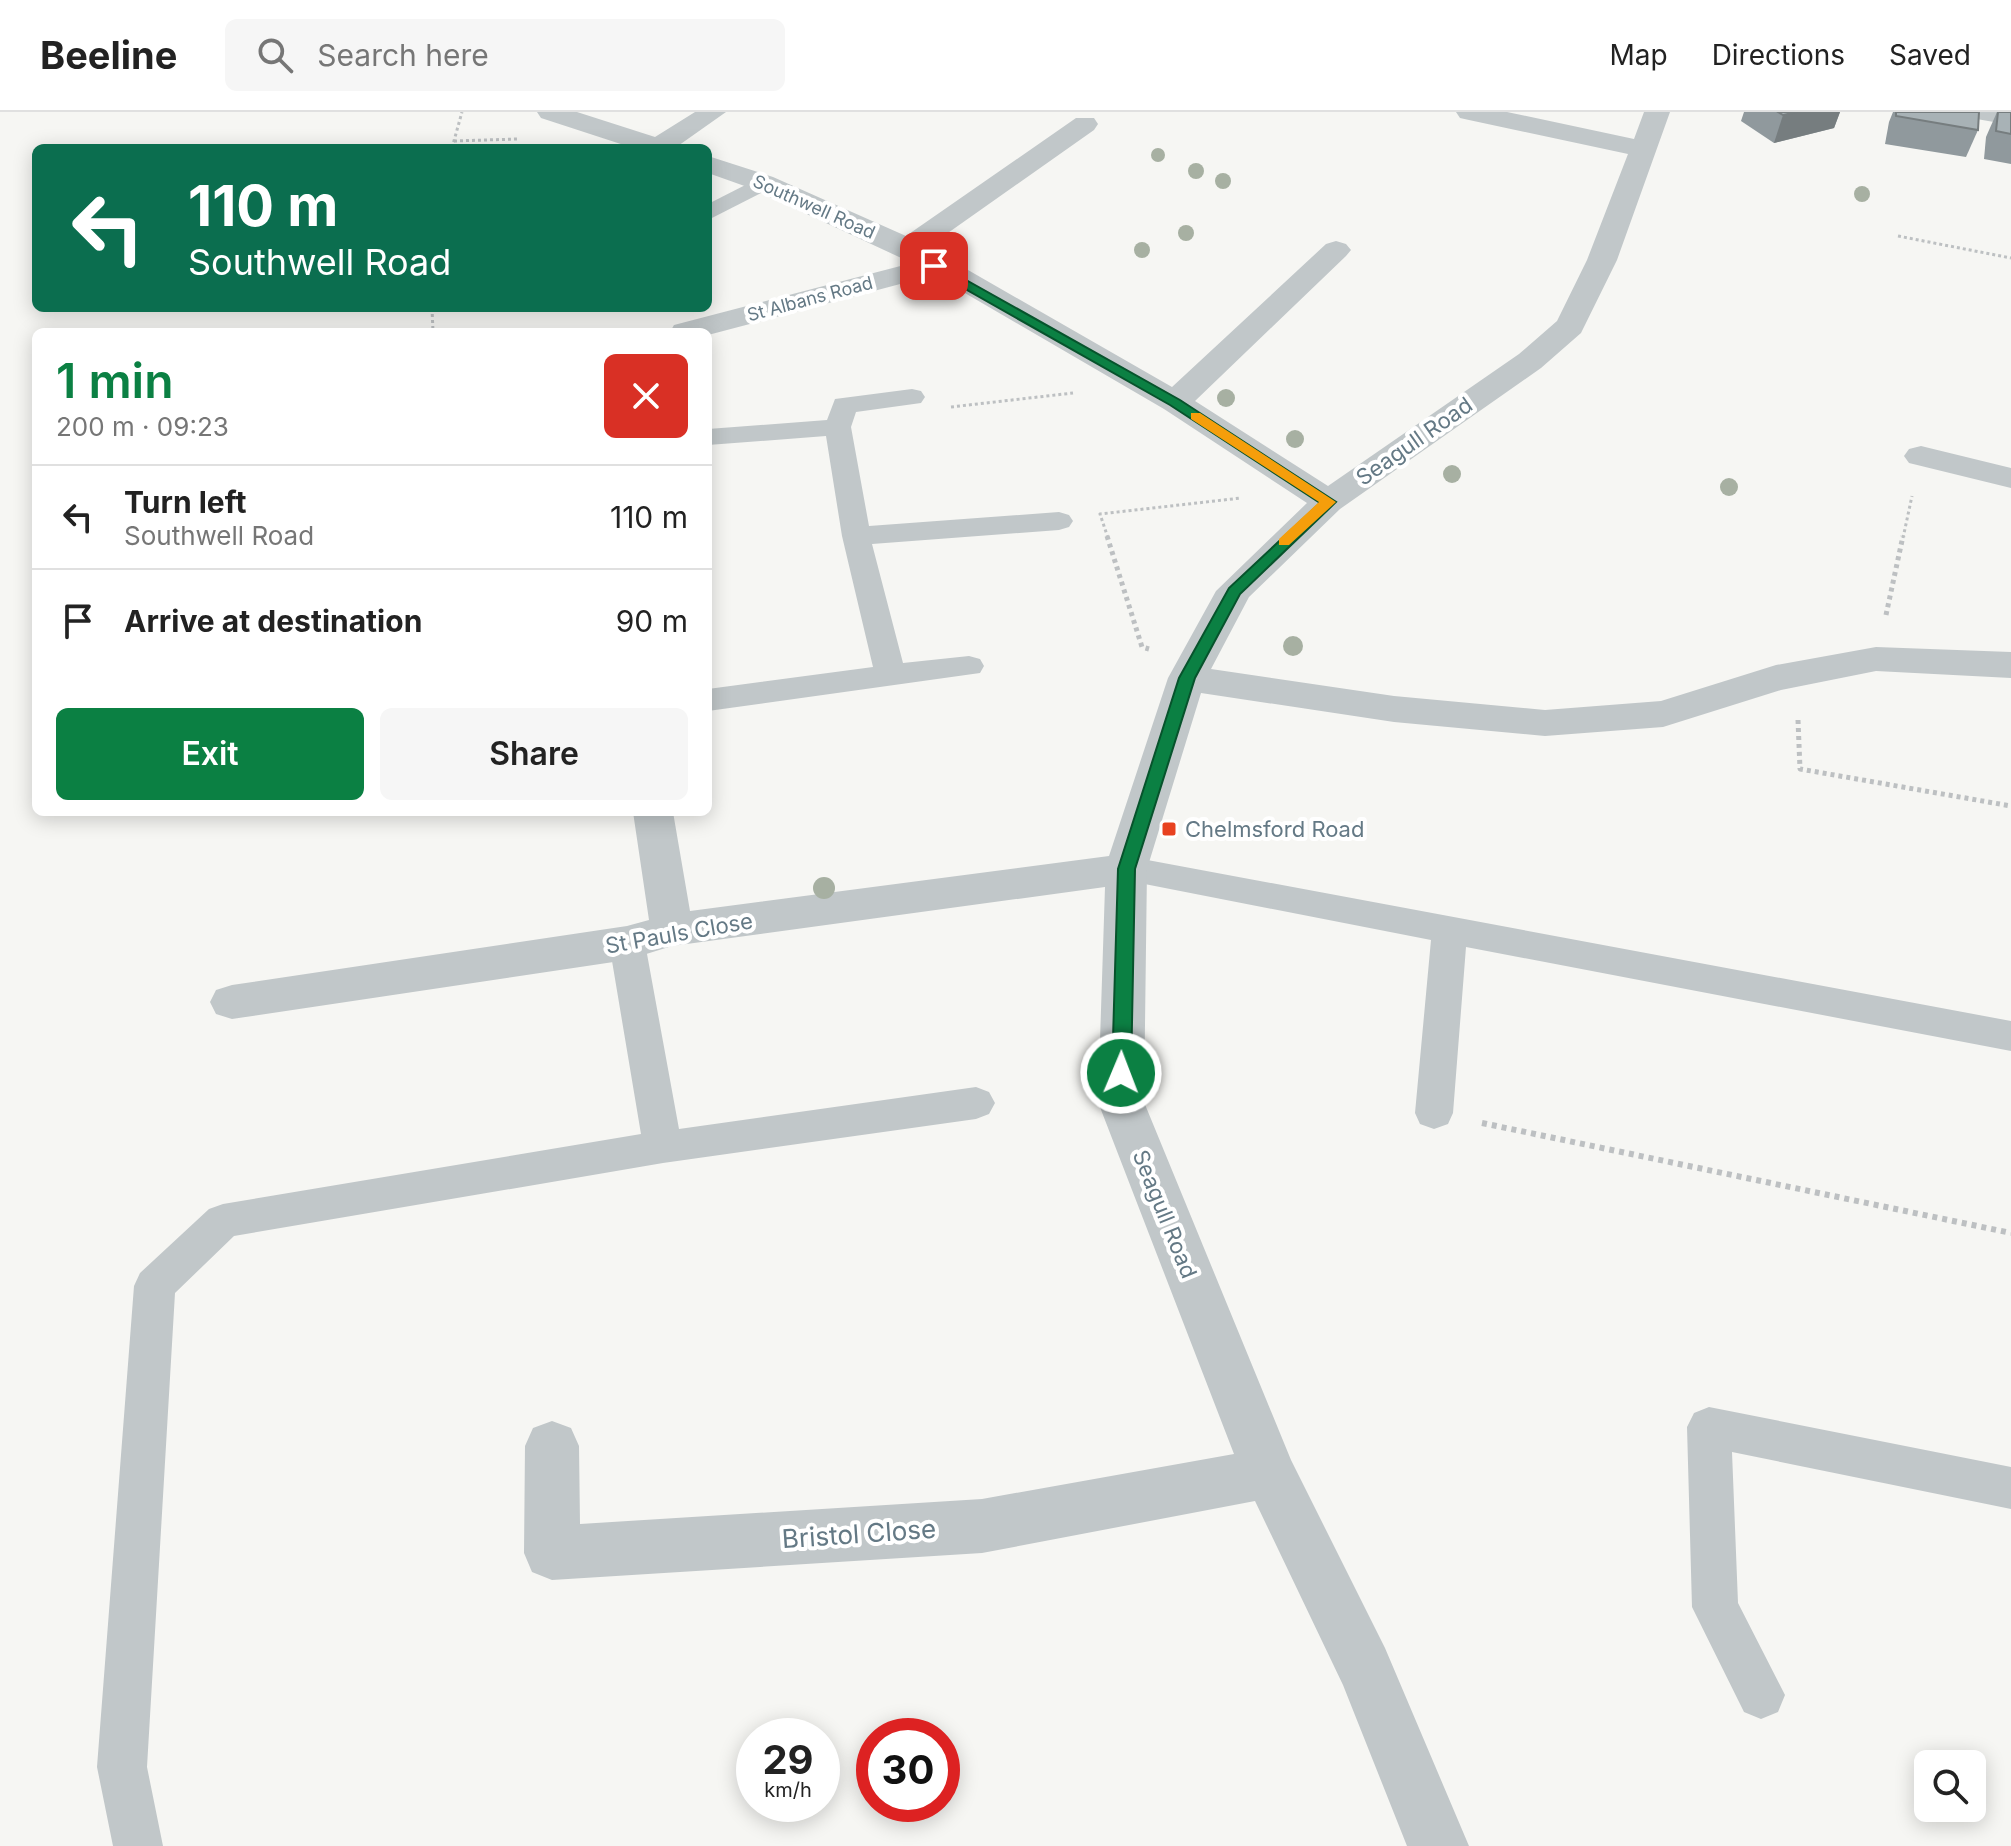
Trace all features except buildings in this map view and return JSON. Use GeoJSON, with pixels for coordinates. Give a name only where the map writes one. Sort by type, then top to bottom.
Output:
{"type":"FeatureCollection","features":[{"type":"Feature","properties":{"kind":"street"},"geometry":{"type":"LineString","coordinates":[[550,112],[647,144]]}},
{"type":"Feature","properties":{"kind":"street"},"geometry":{"type":"LineString","coordinates":[[665,144],[713,112]]}},
{"type":"Feature","properties":{"kind":"street"},"geometry":{"type":"LineString","coordinates":[[1469,112],[1650,130]]}},
{"type":"Feature","properties":{"kind":"street"},"geometry":{"type":"LineString","coordinates":[[1980,112],[2011,117]]}},
{"type":"Feature","properties":{"kind":"street"},"geometry":{"type":"LineString","coordinates":[[908,248],[1085,124]]}},
{"type":"Feature","properties":{"kind":"street","name":"Seagull Road"},"geometry":{"type":"LineString","coordinates":[[1438,1846],[1365,1668],[1269,1473],[1121,1102],[1126,869],[1192,669],[1234,591],[1319,496],[1530,361],[1570,326],[1602,260],[1650,130]]}},
{"type":"Feature","properties":{"kind":"street","name":"Southwell Road"},"geometry":{"type":"LineString","coordinates":[[712,165],[763,183],[908,248],[934,266],[1175,402],[1319,496]]}},
{"type":"Feature","properties":{"kind":"street"},"geometry":{"type":"LineString","coordinates":[[1175,402],[1336,250]]}},
{"type":"Feature","properties":{"kind":"street","name":"St Albans Road"},"geometry":{"type":"LineString","coordinates":[[700,328],[934,266]]}},
{"type":"Feature","properties":{"kind":"street"},"geometry":{"type":"LineString","coordinates":[[1921,456],[2011,478]]}},
{"type":"Feature","properties":{"kind":"street"},"geometry":{"type":"LineString","coordinates":[[1192,669],[1394,709],[1545,723],[1663,714],[1776,678],[1876,659],[2011,665]]}},
{"type":"Feature","properties":{"kind":"street"},"geometry":{"type":"LineString","coordinates":[[654,816],[672,930]]}},
{"type":"Feature","properties":{"kind":"street","name":"St Pauls Close"},"geometry":{"type":"LineString","coordinates":[[232,1002],[627,943],[672,930],[1126,869]]}},
{"type":"Feature","properties":{"kind":"street","name":"Bristol Close"},"geometry":{"type":"LineString","coordinates":[[552,1446],[552,1553],[982,1526],[1269,1473]]}},
{"type":"Feature","properties":{"kind":"lane"},"geometry":{"type":"LineString","coordinates":[[712,211],[763,183]]}},
{"type":"Feature","properties":{"kind":"lane"},"geometry":{"type":"LineString","coordinates":[[890,675],[856,536],[838,427],[844,405],[912,397]]}},
{"type":"Feature","properties":{"kind":"lane"},"geometry":{"type":"LineString","coordinates":[[712,437],[838,427]]}},
{"type":"Feature","properties":{"kind":"lane"},"geometry":{"type":"LineString","coordinates":[[856,536],[1059,521]]}},
{"type":"Feature","properties":{"kind":"lane"},"geometry":{"type":"LineString","coordinates":[[712,699],[969,666]]}},
{"type":"Feature","properties":{"kind":"lane"},"geometry":{"type":"LineString","coordinates":[[1126,869],[2011,1036]]}},
{"type":"Feature","properties":{"kind":"lane"},"geometry":{"type":"LineString","coordinates":[[1434,1113],[1450,930]]}},
{"type":"Feature","properties":{"kind":"lane"},"geometry":{"type":"LineString","coordinates":[[627,943],[663,1147]]}},
{"type":"Feature","properties":{"kind":"lane"},"geometry":{"type":"LineString","coordinates":[[138,1846],[122,1767],[155,1286],[223,1221],[663,1147],[976,1103]]}},
{"type":"Feature","properties":{"kind":"lane"},"geometry":{"type":"LineString","coordinates":[[1761,1695],[1715,1607],[1709,1427],[2011,1488]]}},
{"type":"Feature","properties":{"kind":"path"},"geometry":{"type":"LineString","coordinates":[[453,144],[462,112]]}},
{"type":"Feature","properties":{"kind":"path"},"geometry":{"type":"LineString","coordinates":[[1898,236],[2011,258]]}},
{"type":"Feature","properties":{"kind":"path"},"geometry":{"type":"LineString","coordinates":[[938,408],[1104,390],[1141,383]]}},
{"type":"Feature","properties":{"kind":"path"},"geometry":{"type":"LineString","coordinates":[[1876,659],[1921,456]]}},
{"type":"Feature","properties":{"kind":"path"},"geometry":{"type":"LineString","coordinates":[[1192,669],[1142,647],[1100,514],[1319,496]]}},
{"type":"Feature","properties":{"kind":"path"},"geometry":{"type":"LineString","coordinates":[[1776,678],[1798,714],[1800,769],[2011,806]]}},
{"type":"Feature","properties":{"kind":"path"},"geometry":{"type":"LineString","coordinates":[[1434,1113],[2011,1233]]}},
{"type":"Feature","properties":{"kind":"slow traffic"},"geometry":{"type":"LineString","coordinates":[[1195,416],[1328,502],[1284,542]]}},
{"type":"Feature","properties":{"kind":"place","name":"Chelmsford Road"},"geometry":{"type":"Point","coordinates":[1169,829]}},
{"type":"Feature","properties":{"kind":"route"},"geometry":{"type":"LineString","coordinates":[[934,266],[1175,402],[1328,502],[1234,591],[1187,678],[1126,869],[1121,1073]]}}]}
